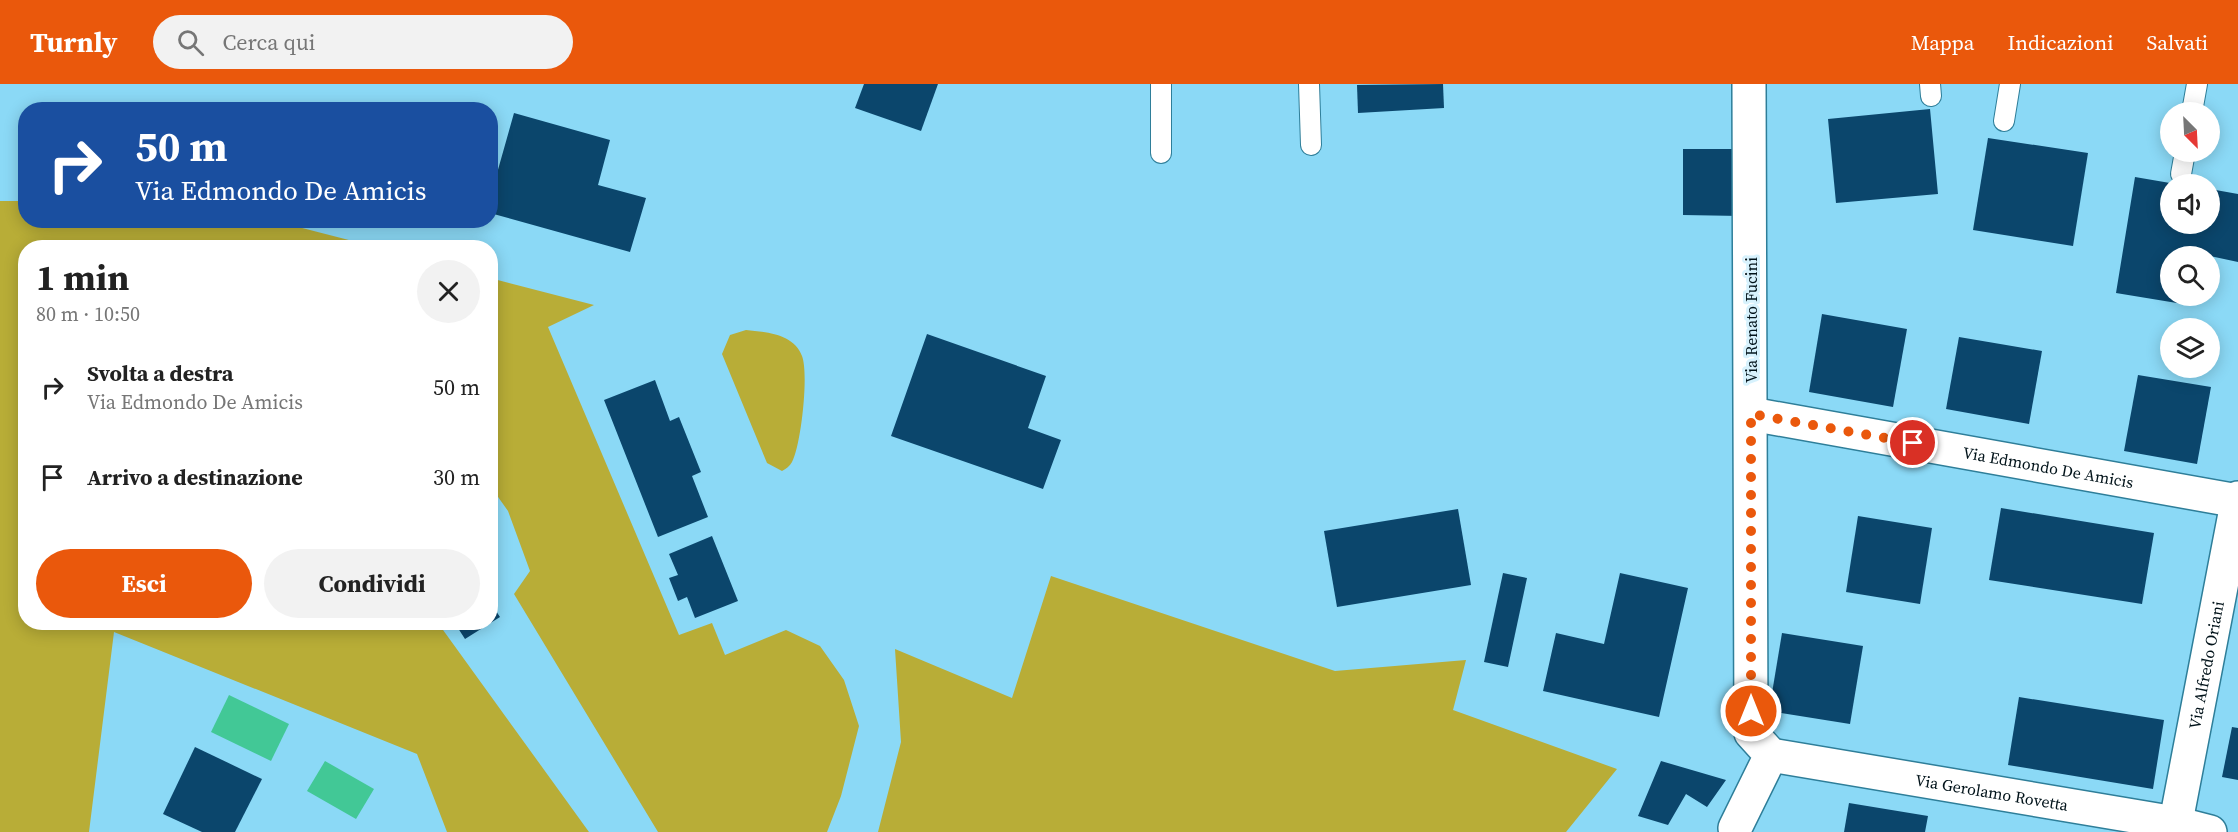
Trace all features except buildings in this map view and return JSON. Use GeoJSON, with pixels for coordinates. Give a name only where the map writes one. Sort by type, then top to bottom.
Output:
{"type":"FeatureCollection","features":[{"type":"Feature","properties":{"kind":"street","name":"Via Renato Fucini"},"geometry":{"type":"LineString","coordinates":[[1749,84],[1751,734],[1771,755]]}},
{"type":"Feature","properties":{"kind":"street","name":"Via Edmondo De Amicis"},"geometry":{"type":"LineString","coordinates":[[1751,414],[2238,500]]}},
{"type":"Feature","properties":{"kind":"street","name":"Via Alfredo Oriani"},"geometry":{"type":"LineString","coordinates":[[2174,827],[2238,500]]}},
{"type":"Feature","properties":{"kind":"street","name":"Via Gerolamo Rovetta"},"geometry":{"type":"LineString","coordinates":[[1771,755],[2210,832]]}},
{"type":"Feature","properties":{"kind":"street"},"geometry":{"type":"LineString","coordinates":[[1735,828],[1771,755]]}},
{"type":"Feature","properties":{"kind":"lane"},"geometry":{"type":"LineString","coordinates":[[1161,84],[1161,153]]}},
{"type":"Feature","properties":{"kind":"lane"},"geometry":{"type":"LineString","coordinates":[[1309,84],[1311,145]]}},
{"type":"Feature","properties":{"kind":"lane"},"geometry":{"type":"LineString","coordinates":[[2004,121],[2010,84]]}},
{"type":"Feature","properties":{"kind":"lane"},"geometry":{"type":"LineString","coordinates":[[2194,102],[2197,84]]}},
{"type":"Feature","properties":{"kind":"lane"},"geometry":{"type":"LineString","coordinates":[[2181,174],[2183,162]]}},
{"type":"Feature","properties":{"kind":"shaded area"},"geometry":{"type":"Polygon","coordinates":[[[0,201],[18,201],[18,228],[302,228],[349,240],[18,240],[18,630],[443,630],[589,832],[447,832],[417,754],[114,632],[89,832],[0,832],[0,201]]]}},
{"type":"Feature","properties":{"kind":"shaded area"},"geometry":{"type":"Polygon","coordinates":[[[498,280],[594,305],[548,327],[679,635],[712,623],[725,655],[786,630],[820,646],[844,680],[859,726],[841,796],[827,832],[658,832],[514,594],[530,571],[508,511],[498,497],[498,280]]]}},
{"type":"Feature","properties":{"kind":"shaded area"},"geometry":{"type":"Polygon","coordinates":[[[746,330],[770,333],[786,339],[793,343],[802,356],[805,378],[801,426],[792,462],[782,471],[767,463],[722,354],[730,335],[746,330]]]}},
{"type":"Feature","properties":{"kind":"shaded area"},"geometry":{"type":"Polygon","coordinates":[[[1051,576],[1335,671],[1466,660],[1453,710],[1617,769],[1566,832],[878,832],[901,742],[895,649],[1012,698],[1051,576]]]}},
{"type":"Feature","properties":{"kind":"shaded area"},"geometry":{"type":"Polygon","coordinates":[[[229,695],[289,724],[271,761],[211,732],[229,695]]]}},
{"type":"Feature","properties":{"kind":"shaded area"},"geometry":{"type":"Polygon","coordinates":[[[325,761],[374,789],[356,819],[307,791],[325,761]]]}},
{"type":"Feature","properties":{"kind":"route"},"geometry":{"type":"LineString","coordinates":[[1751,711],[1751,414],[1913,443]]}}]}
